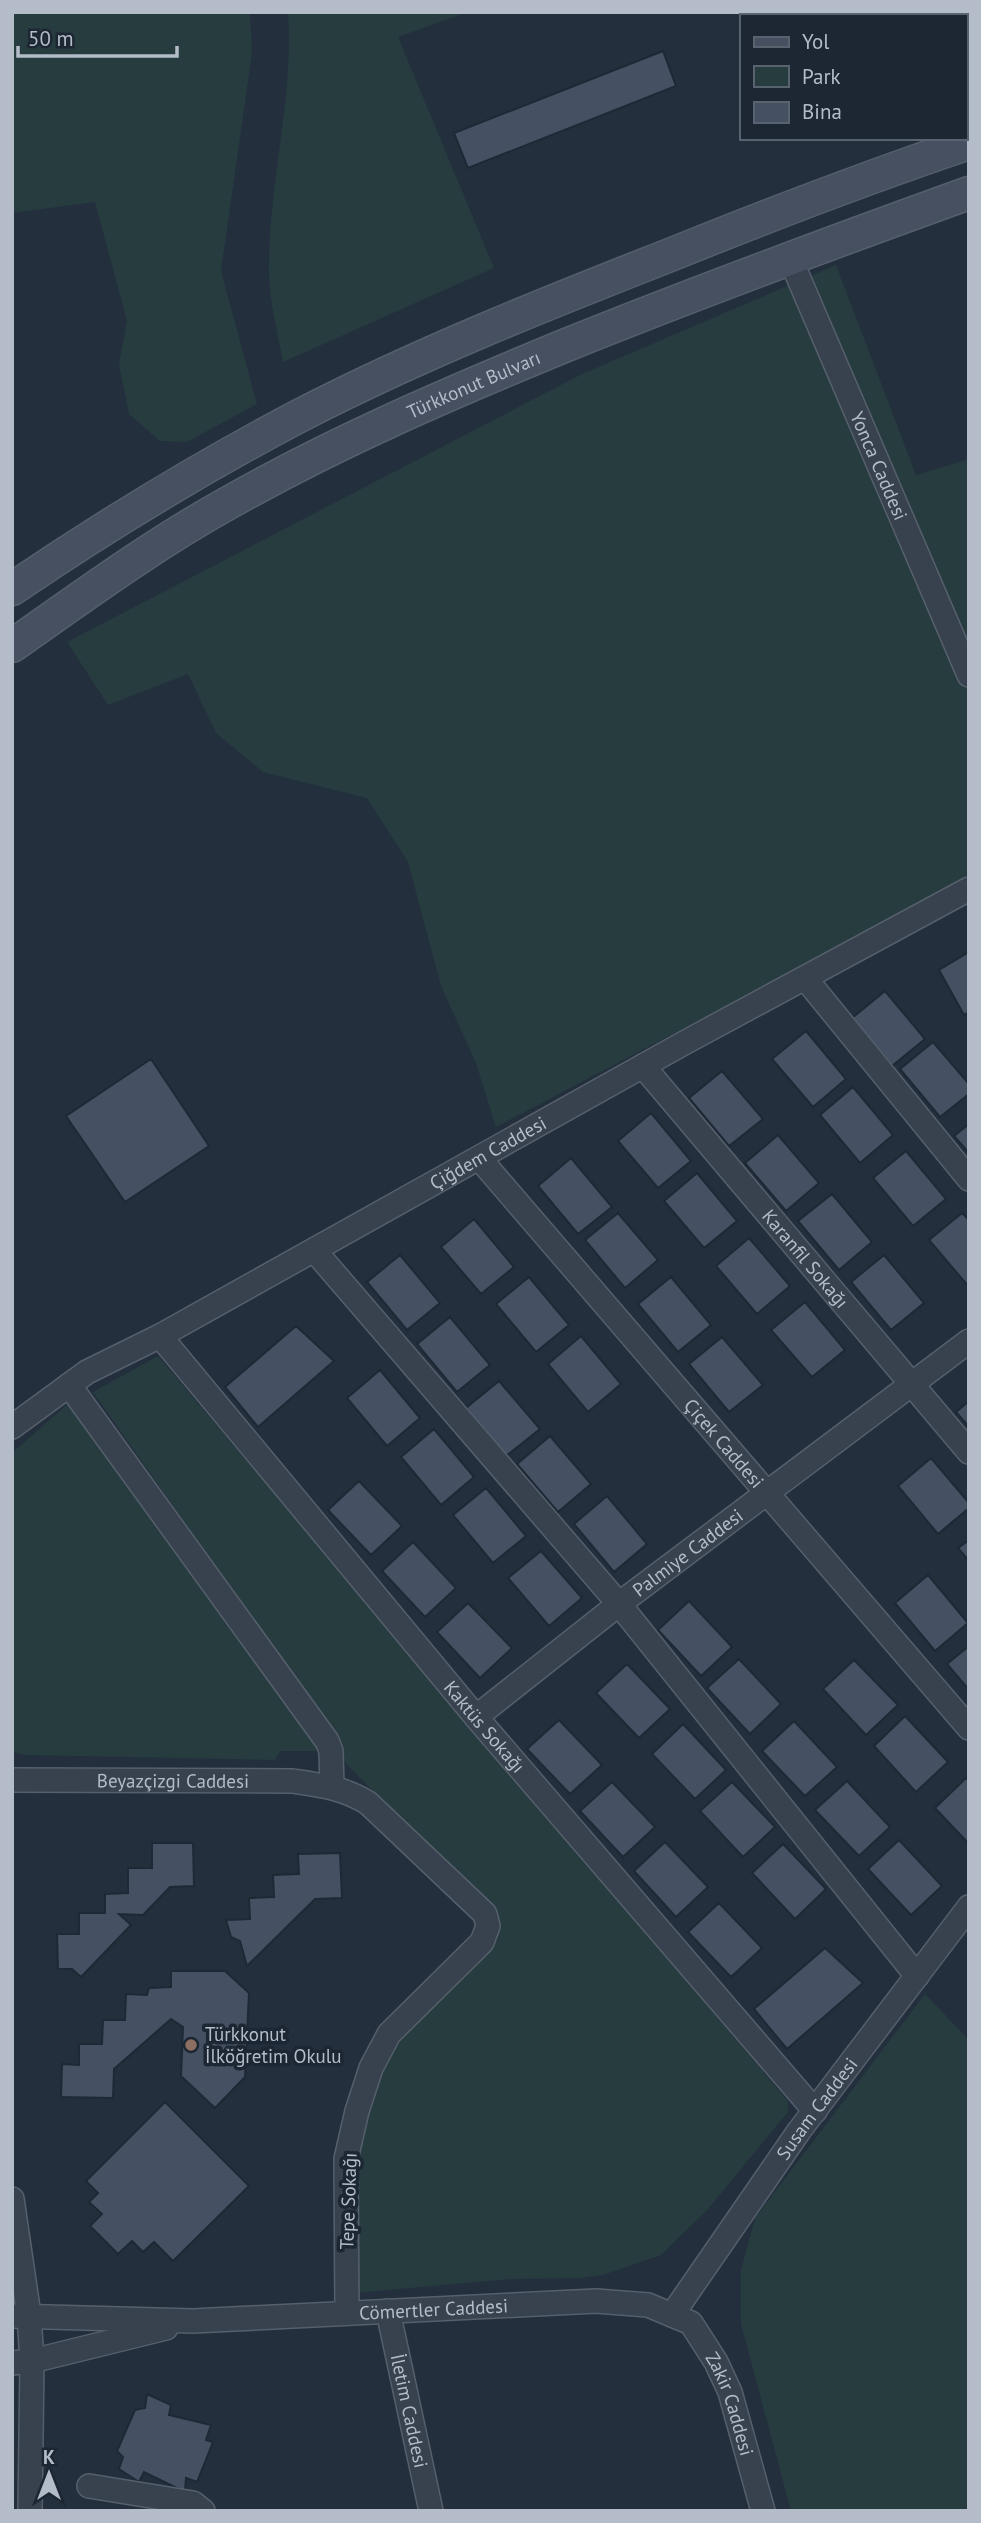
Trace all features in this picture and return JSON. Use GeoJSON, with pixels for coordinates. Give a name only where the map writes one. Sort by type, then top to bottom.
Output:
{"type":"FeatureCollection","features":[{"type":"Feature","properties":{"kind":"street"},"geometry":{"type":"LineString","coordinates":[[12,589],[91,535],[199,471],[299,416],[390,372],[467,337],[626,272],[852,183],[969,142]]}},
{"type":"Feature","properties":{"kind":"street","name":"Türkkonut Bulvarı"},"geometry":{"type":"LineString","coordinates":[[12,646],[119,571],[228,503],[337,445],[480,380],[790,258],[969,193]]}},
{"type":"Feature","properties":{"kind":"street","name":"Yonca Caddesi"},"geometry":{"type":"LineString","coordinates":[[790,258],[969,674]]}},
{"type":"Feature","properties":{"kind":"street","name":"Çiğdem Caddesi"},"geometry":{"type":"LineString","coordinates":[[12,1427],[87,1372],[160,1336],[643,1066],[969,889]]}},
{"type":"Feature","properties":{"kind":"street"},"geometry":{"type":"LineString","coordinates":[[805,978],[969,1179]]}},
{"type":"Feature","properties":{"kind":"street","name":"Karanfil Sokağı"},"geometry":{"type":"LineString","coordinates":[[643,1066],[969,1452]]}},
{"type":"Feature","properties":{"kind":"street","name":"Çiçek Caddesi"},"geometry":{"type":"LineString","coordinates":[[479,1158],[969,1728]]}},
{"type":"Feature","properties":{"kind":"street"},"geometry":{"type":"LineString","coordinates":[[314,1250],[618,1604],[917,1976]]}},
{"type":"Feature","properties":{"kind":"street","name":"Kaktüs Sokağı"},"geometry":{"type":"LineString","coordinates":[[160,1336],[475,1717],[815,2111]]}},
{"type":"Feature","properties":{"kind":"street","name":"Palmiye Caddesi"},"geometry":{"type":"LineString","coordinates":[[475,1717],[618,1604],[969,1340]]}},
{"type":"Feature","properties":{"kind":"street"},"geometry":{"type":"LineString","coordinates":[[69,1385],[327,1741],[331,1751],[332,1786]]}},
{"type":"Feature","properties":{"kind":"street","name":"Beyazçizgi Caddesi"},"geometry":{"type":"LineString","coordinates":[[12,1780],[293,1781],[332,1786],[352,1793],[368,1803],[485,1914],[488,1926]]}},
{"type":"Feature","properties":{"kind":"street","name":"Susam Caddesi"},"geometry":{"type":"LineString","coordinates":[[672,2315],[815,2111],[969,1908]]}},
{"type":"Feature","properties":{"kind":"street","name":"Tepe Sokağı"},"geometry":{"type":"LineString","coordinates":[[347,2313],[346,2159],[371,2068],[389,2034],[482,1942],[488,1926]]}},
{"type":"Feature","properties":{"kind":"street"},"geometry":{"type":"LineString","coordinates":[[12,2199],[21,2315],[30,2511]]}},
{"type":"Feature","properties":{"kind":"street","name":"Cömertler Caddesi"},"geometry":{"type":"LineString","coordinates":[[21,2315],[193,2321],[596,2301],[648,2305],[672,2315]]}},
{"type":"Feature","properties":{"kind":"street","name":"İletim Caddesi"},"geometry":{"type":"LineString","coordinates":[[388,2311],[431,2511]]}},
{"type":"Feature","properties":{"kind":"street","name":"Zakir Caddesi"},"geometry":{"type":"LineString","coordinates":[[672,2315],[691,2323],[716,2362],[730,2392],[763,2511]]}},
{"type":"Feature","properties":{"kind":"street","name":"Cömertler Caddesi"},"geometry":{"type":"LineString","coordinates":[[22,2362],[193,2321]]}},
{"type":"Feature","properties":{"kind":"street"},"geometry":{"type":"LineString","coordinates":[[89,2486],[193,2503],[203,2511]]}},
{"type":"Feature","properties":{"kind":"green space"},"geometry":{"type":"Polygon","coordinates":[[[12,12],[250,12],[252,53],[221,271],[257,404],[187,442],[160,441],[129,414],[119,364],[127,321],[95,202],[12,213],[12,12]]]}},
{"type":"Feature","properties":{"kind":"green space"},"geometry":{"type":"Polygon","coordinates":[[[288,12],[468,12],[398,37],[494,268],[283,362],[272,305],[269,272],[272,207],[287,78],[288,12]]]}},
{"type":"Feature","properties":{"kind":"green space"},"geometry":{"type":"Polygon","coordinates":[[[836,265],[916,475],[969,459],[969,878],[496,1127],[476,1063],[441,986],[408,862],[367,798],[263,772],[216,733],[188,674],[108,705],[67,642],[582,374],[836,265]]]}},
{"type":"Feature","properties":{"kind":"green space"},"geometry":{"type":"Polygon","coordinates":[[[158,1356],[788,2101],[788,2112],[708,2209],[661,2255],[603,2275],[581,2278],[510,2279],[354,2293],[356,2154],[386,2049],[498,1934],[494,1912],[347,1765],[301,1688],[93,1392],[158,1356]]]}},
{"type":"Feature","properties":{"kind":"green space"},"geometry":{"type":"Polygon","coordinates":[[[70,1402],[318,1747],[315,1751],[280,1751],[275,1760],[26,1755],[12,1752],[12,1453],[70,1402]]]}},
{"type":"Feature","properties":{"kind":"green space"},"geometry":{"type":"Polygon","coordinates":[[[925,1994],[969,2040],[969,2511],[791,2511],[741,2324],[741,2270],[755,2218],[925,1994]]]}},
{"type":"Feature","properties":{"kind":"building"},"geometry":{"type":"Polygon","coordinates":[[[663,51],[676,86],[468,168],[454,133],[663,51]]]}},
{"type":"Feature","properties":{"kind":"building"},"geometry":{"type":"Polygon","coordinates":[[[969,952],[969,1012],[964,1015],[939,970],[969,952]]]}},
{"type":"Feature","properties":{"kind":"building"},"geometry":{"type":"Polygon","coordinates":[[[885,991],[925,1039],[892,1066],[852,1018],[885,991]]]}},
{"type":"Feature","properties":{"kind":"building"},"geometry":{"type":"Polygon","coordinates":[[[806,1031],[846,1079],[813,1107],[772,1059],[806,1031]]]}},
{"type":"Feature","properties":{"kind":"building"},"geometry":{"type":"Polygon","coordinates":[[[933,1042],[969,1084],[969,1094],[940,1117],[900,1069],[933,1042]]]}},
{"type":"Feature","properties":{"kind":"building"},"geometry":{"type":"Polygon","coordinates":[[[151,1059],[209,1146],[125,1202],[66,1116],[151,1059]]]}},
{"type":"Feature","properties":{"kind":"building"},"geometry":{"type":"Polygon","coordinates":[[[722,1071],[763,1119],[729,1146],[689,1098],[722,1071]]]}},
{"type":"Feature","properties":{"kind":"building"},"geometry":{"type":"Polygon","coordinates":[[[853,1087],[893,1135],[860,1163],[820,1115],[853,1087]]]}},
{"type":"Feature","properties":{"kind":"building"},"geometry":{"type":"Polygon","coordinates":[[[651,1113],[691,1161],[658,1188],[618,1141],[651,1113]]]}},
{"type":"Feature","properties":{"kind":"building"},"geometry":{"type":"Polygon","coordinates":[[[969,1124],[969,1153],[954,1136],[969,1124]]]}},
{"type":"Feature","properties":{"kind":"building"},"geometry":{"type":"Polygon","coordinates":[[[778,1135],[819,1183],[786,1211],[745,1163],[778,1135]]]}},
{"type":"Feature","properties":{"kind":"building"},"geometry":{"type":"Polygon","coordinates":[[[906,1151],[946,1199],[913,1226],[873,1178],[906,1151]]]}},
{"type":"Feature","properties":{"kind":"building"},"geometry":{"type":"Polygon","coordinates":[[[571,1158],[612,1207],[578,1234],[538,1186],[571,1158]]]}},
{"type":"Feature","properties":{"kind":"building"},"geometry":{"type":"Polygon","coordinates":[[[697,1173],[737,1221],[704,1248],[664,1201],[697,1173]]]}},
{"type":"Feature","properties":{"kind":"building"},"geometry":{"type":"Polygon","coordinates":[[[832,1194],[872,1242],[839,1270],[798,1221],[832,1194]]]}},
{"type":"Feature","properties":{"kind":"building"},"geometry":{"type":"Polygon","coordinates":[[[618,1213],[658,1260],[625,1288],[585,1240],[618,1213]]]}},
{"type":"Feature","properties":{"kind":"building"},"geometry":{"type":"Polygon","coordinates":[[[962,1213],[969,1220],[969,1287],[929,1240],[962,1213]]]}},
{"type":"Feature","properties":{"kind":"building"},"geometry":{"type":"Polygon","coordinates":[[[474,1219],[514,1267],[481,1294],[441,1247],[474,1219]]]}},
{"type":"Feature","properties":{"kind":"building"},"geometry":{"type":"Polygon","coordinates":[[[749,1238],[790,1286],[757,1314],[716,1266],[749,1238]]]}},
{"type":"Feature","properties":{"kind":"building"},"geometry":{"type":"Polygon","coordinates":[[[400,1255],[440,1303],[407,1330],[367,1282],[400,1255]]]}},
{"type":"Feature","properties":{"kind":"building"},"geometry":{"type":"Polygon","coordinates":[[[884,1255],[924,1303],[891,1330],[851,1282],[884,1255]]]}},
{"type":"Feature","properties":{"kind":"building"},"geometry":{"type":"Polygon","coordinates":[[[529,1277],[569,1325],[536,1352],[496,1304],[529,1277]]]}},
{"type":"Feature","properties":{"kind":"building"},"geometry":{"type":"Polygon","coordinates":[[[671,1277],[711,1325],[678,1352],[638,1304],[671,1277]]]}},
{"type":"Feature","properties":{"kind":"building"},"geometry":{"type":"Polygon","coordinates":[[[805,1302],[845,1350],[812,1377],[771,1330],[805,1302]]]}},
{"type":"Feature","properties":{"kind":"building"},"geometry":{"type":"Polygon","coordinates":[[[450,1317],[490,1365],[457,1392],[417,1344],[450,1317]]]}},
{"type":"Feature","properties":{"kind":"building"},"geometry":{"type":"Polygon","coordinates":[[[296,1326],[334,1361],[258,1427],[225,1387],[296,1326]]]}},
{"type":"Feature","properties":{"kind":"building"},"geometry":{"type":"Polygon","coordinates":[[[581,1336],[621,1384],[588,1412],[548,1364],[581,1336]]]}},
{"type":"Feature","properties":{"kind":"building"},"geometry":{"type":"Polygon","coordinates":[[[722,1337],[763,1385],[729,1412],[689,1364],[722,1337]]]}},
{"type":"Feature","properties":{"kind":"building"},"geometry":{"type":"Polygon","coordinates":[[[380,1370],[420,1418],[387,1446],[347,1398],[380,1370]]]}},
{"type":"Feature","properties":{"kind":"building"},"geometry":{"type":"Polygon","coordinates":[[[499,1381],[540,1429],[506,1456],[466,1408],[499,1381]]]}},
{"type":"Feature","properties":{"kind":"building"},"geometry":{"type":"Polygon","coordinates":[[[969,1401],[969,1427],[956,1412],[969,1401]]]}},
{"type":"Feature","properties":{"kind":"building"},"geometry":{"type":"Polygon","coordinates":[[[434,1429],[474,1477],[441,1505],[401,1457],[434,1429]]]}},
{"type":"Feature","properties":{"kind":"building"},"geometry":{"type":"Polygon","coordinates":[[[550,1436],[591,1484],[558,1512],[517,1464],[550,1436]]]}},
{"type":"Feature","properties":{"kind":"building"},"geometry":{"type":"Polygon","coordinates":[[[931,1458],[969,1503],[969,1508],[938,1534],[898,1486],[931,1458]]]}},
{"type":"Feature","properties":{"kind":"building"},"geometry":{"type":"Polygon","coordinates":[[[359,1481],[402,1526],[371,1555],[328,1510],[359,1481]]]}},
{"type":"Feature","properties":{"kind":"building"},"geometry":{"type":"Polygon","coordinates":[[[486,1488],[526,1536],[493,1563],[453,1515],[486,1488]]]}},
{"type":"Feature","properties":{"kind":"building"},"geometry":{"type":"Polygon","coordinates":[[[607,1496],[647,1544],[614,1572],[574,1524],[607,1496]]]}},
{"type":"Feature","properties":{"kind":"building"},"geometry":{"type":"Polygon","coordinates":[[[969,1540],[969,1561],[958,1548],[969,1540]]]}},
{"type":"Feature","properties":{"kind":"building"},"geometry":{"type":"Polygon","coordinates":[[[413,1542],[456,1588],[425,1617],[382,1571],[413,1542]]]}},
{"type":"Feature","properties":{"kind":"building"},"geometry":{"type":"Polygon","coordinates":[[[541,1551],[582,1598],[549,1626],[508,1578],[541,1551]]]}},
{"type":"Feature","properties":{"kind":"building"},"geometry":{"type":"Polygon","coordinates":[[[928,1575],[968,1623],[935,1651],[895,1603],[928,1575]]]}},
{"type":"Feature","properties":{"kind":"building"},"geometry":{"type":"Polygon","coordinates":[[[689,1601],[732,1647],[701,1676],[658,1630],[689,1601]]]}},
{"type":"Feature","properties":{"kind":"building"},"geometry":{"type":"Polygon","coordinates":[[[468,1603],[512,1648],[480,1678],[437,1632],[468,1603]]]}},
{"type":"Feature","properties":{"kind":"building"},"geometry":{"type":"Polygon","coordinates":[[[969,1646],[969,1690],[947,1664],[969,1646]]]}},
{"type":"Feature","properties":{"kind":"building"},"geometry":{"type":"Polygon","coordinates":[[[739,1659],[781,1704],[750,1734],[707,1688],[739,1659]]]}},
{"type":"Feature","properties":{"kind":"building"},"geometry":{"type":"Polygon","coordinates":[[[854,1660],[898,1705],[866,1735],[823,1689],[854,1660]]]}},
{"type":"Feature","properties":{"kind":"building"},"geometry":{"type":"Polygon","coordinates":[[[627,1664],[670,1709],[639,1738],[596,1693],[627,1664]]]}},
{"type":"Feature","properties":{"kind":"building"},"geometry":{"type":"Polygon","coordinates":[[[905,1716],[948,1762],[916,1792],[874,1746],[905,1716]]]}},
{"type":"Feature","properties":{"kind":"building"},"geometry":{"type":"Polygon","coordinates":[[[559,1720],[602,1765],[570,1794],[527,1749],[559,1720]]]}},
{"type":"Feature","properties":{"kind":"building"},"geometry":{"type":"Polygon","coordinates":[[[794,1721],[837,1767],[805,1796],[762,1751],[794,1721]]]}},
{"type":"Feature","properties":{"kind":"building"},"geometry":{"type":"Polygon","coordinates":[[[683,1724],[726,1770],[695,1799],[652,1754],[683,1724]]]}},
{"type":"Feature","properties":{"kind":"building"},"geometry":{"type":"Polygon","coordinates":[[[966,1778],[969,1781],[969,1844],[935,1808],[966,1778]]]}},
{"type":"Feature","properties":{"kind":"building"},"geometry":{"type":"Polygon","coordinates":[[[847,1781],[890,1827],[859,1856],[815,1810],[847,1781]]]}},
{"type":"Feature","properties":{"kind":"building"},"geometry":{"type":"Polygon","coordinates":[[[612,1782],[655,1827],[623,1857],[580,1811],[612,1782]]]}},
{"type":"Feature","properties":{"kind":"building"},"geometry":{"type":"Polygon","coordinates":[[[732,1782],[775,1827],[743,1857],[700,1811],[732,1782]]]}},
{"type":"Feature","properties":{"kind":"building"},"geometry":{"type":"Polygon","coordinates":[[[899,1840],[942,1886],[911,1915],[868,1869],[899,1840]]]}},
{"type":"Feature","properties":{"kind":"building"},"geometry":{"type":"Polygon","coordinates":[[[665,1842],[708,1887],[676,1917],[634,1871],[665,1842]]]}},
{"type":"Feature","properties":{"kind":"building"},"geometry":{"type":"Polygon","coordinates":[[[152,1843],[193,1843],[194,1886],[170,1887],[143,1915],[119,1914],[131,1925],[81,1977],[72,1969],[58,1969],[57,1934],[79,1934],[79,1913],[105,1913],[105,1894],[128,1893],[128,1868],[152,1868],[152,1843]]]}},
{"type":"Feature","properties":{"kind":"building"},"geometry":{"type":"Polygon","coordinates":[[[783,1844],[826,1889],[795,1919],[752,1873],[783,1844]]]}},
{"type":"Feature","properties":{"kind":"building"},"geometry":{"type":"Polygon","coordinates":[[[340,1853],[342,1898],[315,1899],[247,1966],[240,1941],[231,1937],[226,1920],[250,1919],[249,1898],[274,1897],[273,1875],[299,1874],[298,1854],[340,1853]]]}},
{"type":"Feature","properties":{"kind":"building"},"geometry":{"type":"Polygon","coordinates":[[[719,1903],[762,1948],[731,1977],[688,1932],[719,1903]]]}},
{"type":"Feature","properties":{"kind":"building"},"geometry":{"type":"Polygon","coordinates":[[[825,1948],[863,1983],[787,2049],[754,2009],[825,1948]]]}},
{"type":"Feature","properties":{"kind":"building"},"geometry":{"type":"Polygon","coordinates":[[[171,1971],[225,1971],[249,1993],[245,2077],[215,2108],[181,2076],[183,2027],[171,2019],[114,2069],[113,2098],[61,2097],[62,2064],[79,2065],[79,2044],[102,2044],[103,2020],[125,2020],[126,1994],[147,1995],[149,1988],[171,1987],[171,1971]]]}},
{"type":"Feature","properties":{"kind":"building","name":"Türkkonut İlköğretim Okulu"},"geometry":{"type":"Polygon","coordinates":[[[165,2102],[249,2186],[173,2261],[154,2242],[143,2252],[132,2241],[118,2254],[90,2226],[102,2214],[89,2202],[98,2193],[86,2181],[165,2102]]]}},
{"type":"Feature","properties":{"kind":"building"},"geometry":{"type":"Polygon","coordinates":[[[147,2394],[171,2405],[169,2415],[211,2425],[206,2440],[213,2442],[197,2482],[186,2478],[185,2492],[144,2472],[139,2482],[119,2469],[123,2457],[117,2451],[135,2410],[145,2408],[147,2394]]]}},
{"type":"Feature","properties":{"kind":"place","name":"Türkkonut İlköğretim Okulu"},"geometry":{"type":"Point","coordinates":[191,2045]}}]}
